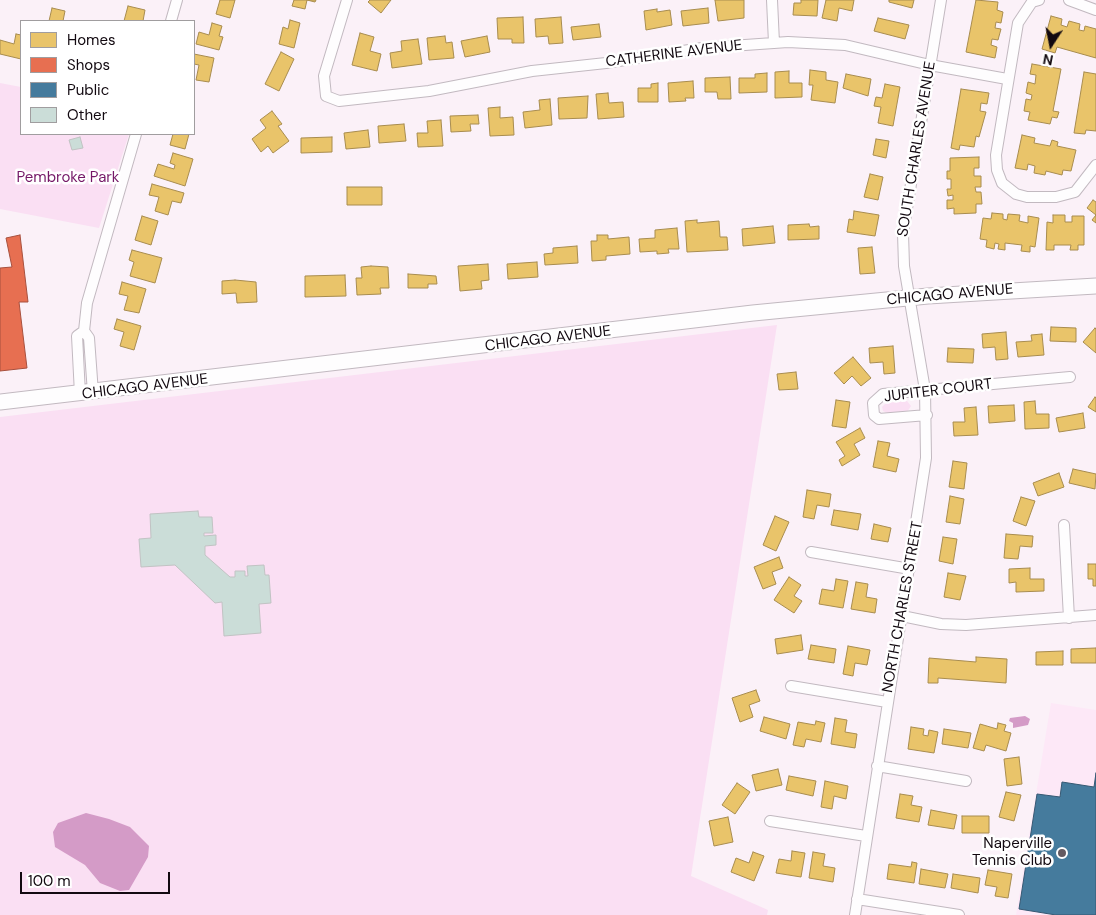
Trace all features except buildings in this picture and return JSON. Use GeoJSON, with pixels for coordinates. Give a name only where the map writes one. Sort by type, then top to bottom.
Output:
{"type":"FeatureCollection","features":[{"type":"Feature","properties":{"kind":"main road","name":"CHICAGO AVENUE"},"geometry":{"type":"LineString","coordinates":[[0,402],[753,313],[910,298],[1096,286]]}},
{"type":"Feature","properties":{"kind":"street"},"geometry":{"type":"LineString","coordinates":[[171,20],[177,0]]}},
{"type":"Feature","properties":{"kind":"street","name":"CATHERINE AVENUE"},"geometry":{"type":"LineString","coordinates":[[347,0],[324,76],[326,96],[339,101],[429,91],[532,71],[615,62],[702,48],[774,43],[845,45],[930,65],[1007,79]]}},
{"type":"Feature","properties":{"kind":"street"},"geometry":{"type":"LineString","coordinates":[[772,0],[774,43]]}},
{"type":"Feature","properties":{"kind":"street","name":"SOUTH CHARLES AVENUE"},"geometry":{"type":"LineString","coordinates":[[910,298],[904,266],[902,233],[940,0]]}},
{"type":"Feature","properties":{"kind":"street"},"geometry":{"type":"LineString","coordinates":[[1039,0],[1032,2],[1018,23],[1007,79],[996,155],[996,165],[1002,183],[1016,194],[1027,198],[1062,196],[1075,192],[1096,165]]}},
{"type":"Feature","properties":{"kind":"street"},"geometry":{"type":"LineString","coordinates":[[1069,0],[1096,10]]}},
{"type":"Feature","properties":{"kind":"street"},"geometry":{"type":"LineString","coordinates":[[86,393],[77,336],[84,331],[91,285],[136,135]]}},
{"type":"Feature","properties":{"kind":"street","name":"NORTH CHARLES STREET"},"geometry":{"type":"LineString","coordinates":[[855,915],[887,702],[923,489],[927,415],[925,390],[910,298]]}},
{"type":"Feature","properties":{"kind":"street","name":"JUPITER COURT"},"geometry":{"type":"LineString","coordinates":[[927,415],[879,419],[874,415],[872,408],[873,403],[882,394],[1070,377]]}},
{"type":"Feature","properties":{"kind":"street"},"geometry":{"type":"LineString","coordinates":[[1064,525],[1068,618]]}},
{"type":"Feature","properties":{"kind":"street"},"geometry":{"type":"LineString","coordinates":[[811,552],[910,568]]}},
{"type":"Feature","properties":{"kind":"street"},"geometry":{"type":"LineString","coordinates":[[902,616],[941,624],[966,625],[1096,615]]}},
{"type":"Feature","properties":{"kind":"street"},"geometry":{"type":"LineString","coordinates":[[790,686],[887,702]]}},
{"type":"Feature","properties":{"kind":"street"},"geometry":{"type":"LineString","coordinates":[[877,766],[966,781]]}},
{"type":"Feature","properties":{"kind":"street"},"geometry":{"type":"LineString","coordinates":[[770,821],[866,836]]}},
{"type":"Feature","properties":{"kind":"street"},"geometry":{"type":"LineString","coordinates":[[857,899],[959,915]]}},
{"type":"Feature","properties":{"kind":"shaded area","name":"Naperville Tennis Club"},"geometry":{"type":"Polygon","coordinates":[[[1051,703],[1096,710],[1096,915],[1016,915],[1051,703]]]}},
{"type":"Feature","properties":{"kind":"shaded area"},"geometry":{"type":"Polygon","coordinates":[[[1025,716],[1030,719],[1028,725],[1013,728],[1013,723],[1009,721],[1010,718],[1025,716]]]}},
{"type":"Feature","properties":{"kind":"shaded area"},"geometry":{"type":"Polygon","coordinates":[[[86,813],[130,827],[149,846],[148,857],[129,890],[120,891],[100,883],[85,865],[55,847],[53,832],[58,823],[86,813]]]}},
{"type":"Feature","properties":{"kind":"green space","name":"Pembroke Park"},"geometry":{"type":"Polygon","coordinates":[[[0,83],[20,87],[20,135],[129,135],[99,228],[0,209],[0,83]]]}},
{"type":"Feature","properties":{"kind":"green space"},"geometry":{"type":"Polygon","coordinates":[[[777,325],[691,876],[768,910],[767,915],[0,915],[0,417],[777,325]]]}},
{"type":"Feature","properties":{"kind":"green space"},"geometry":{"type":"Polygon","coordinates":[[[907,401],[911,406],[907,412],[887,413],[883,411],[882,407],[886,403],[907,401]]]}},
{"type":"Feature","properties":{"kind":"place","name":"Naperville Tennis Club"},"geometry":{"type":"Point","coordinates":[1062,853]}}]}
